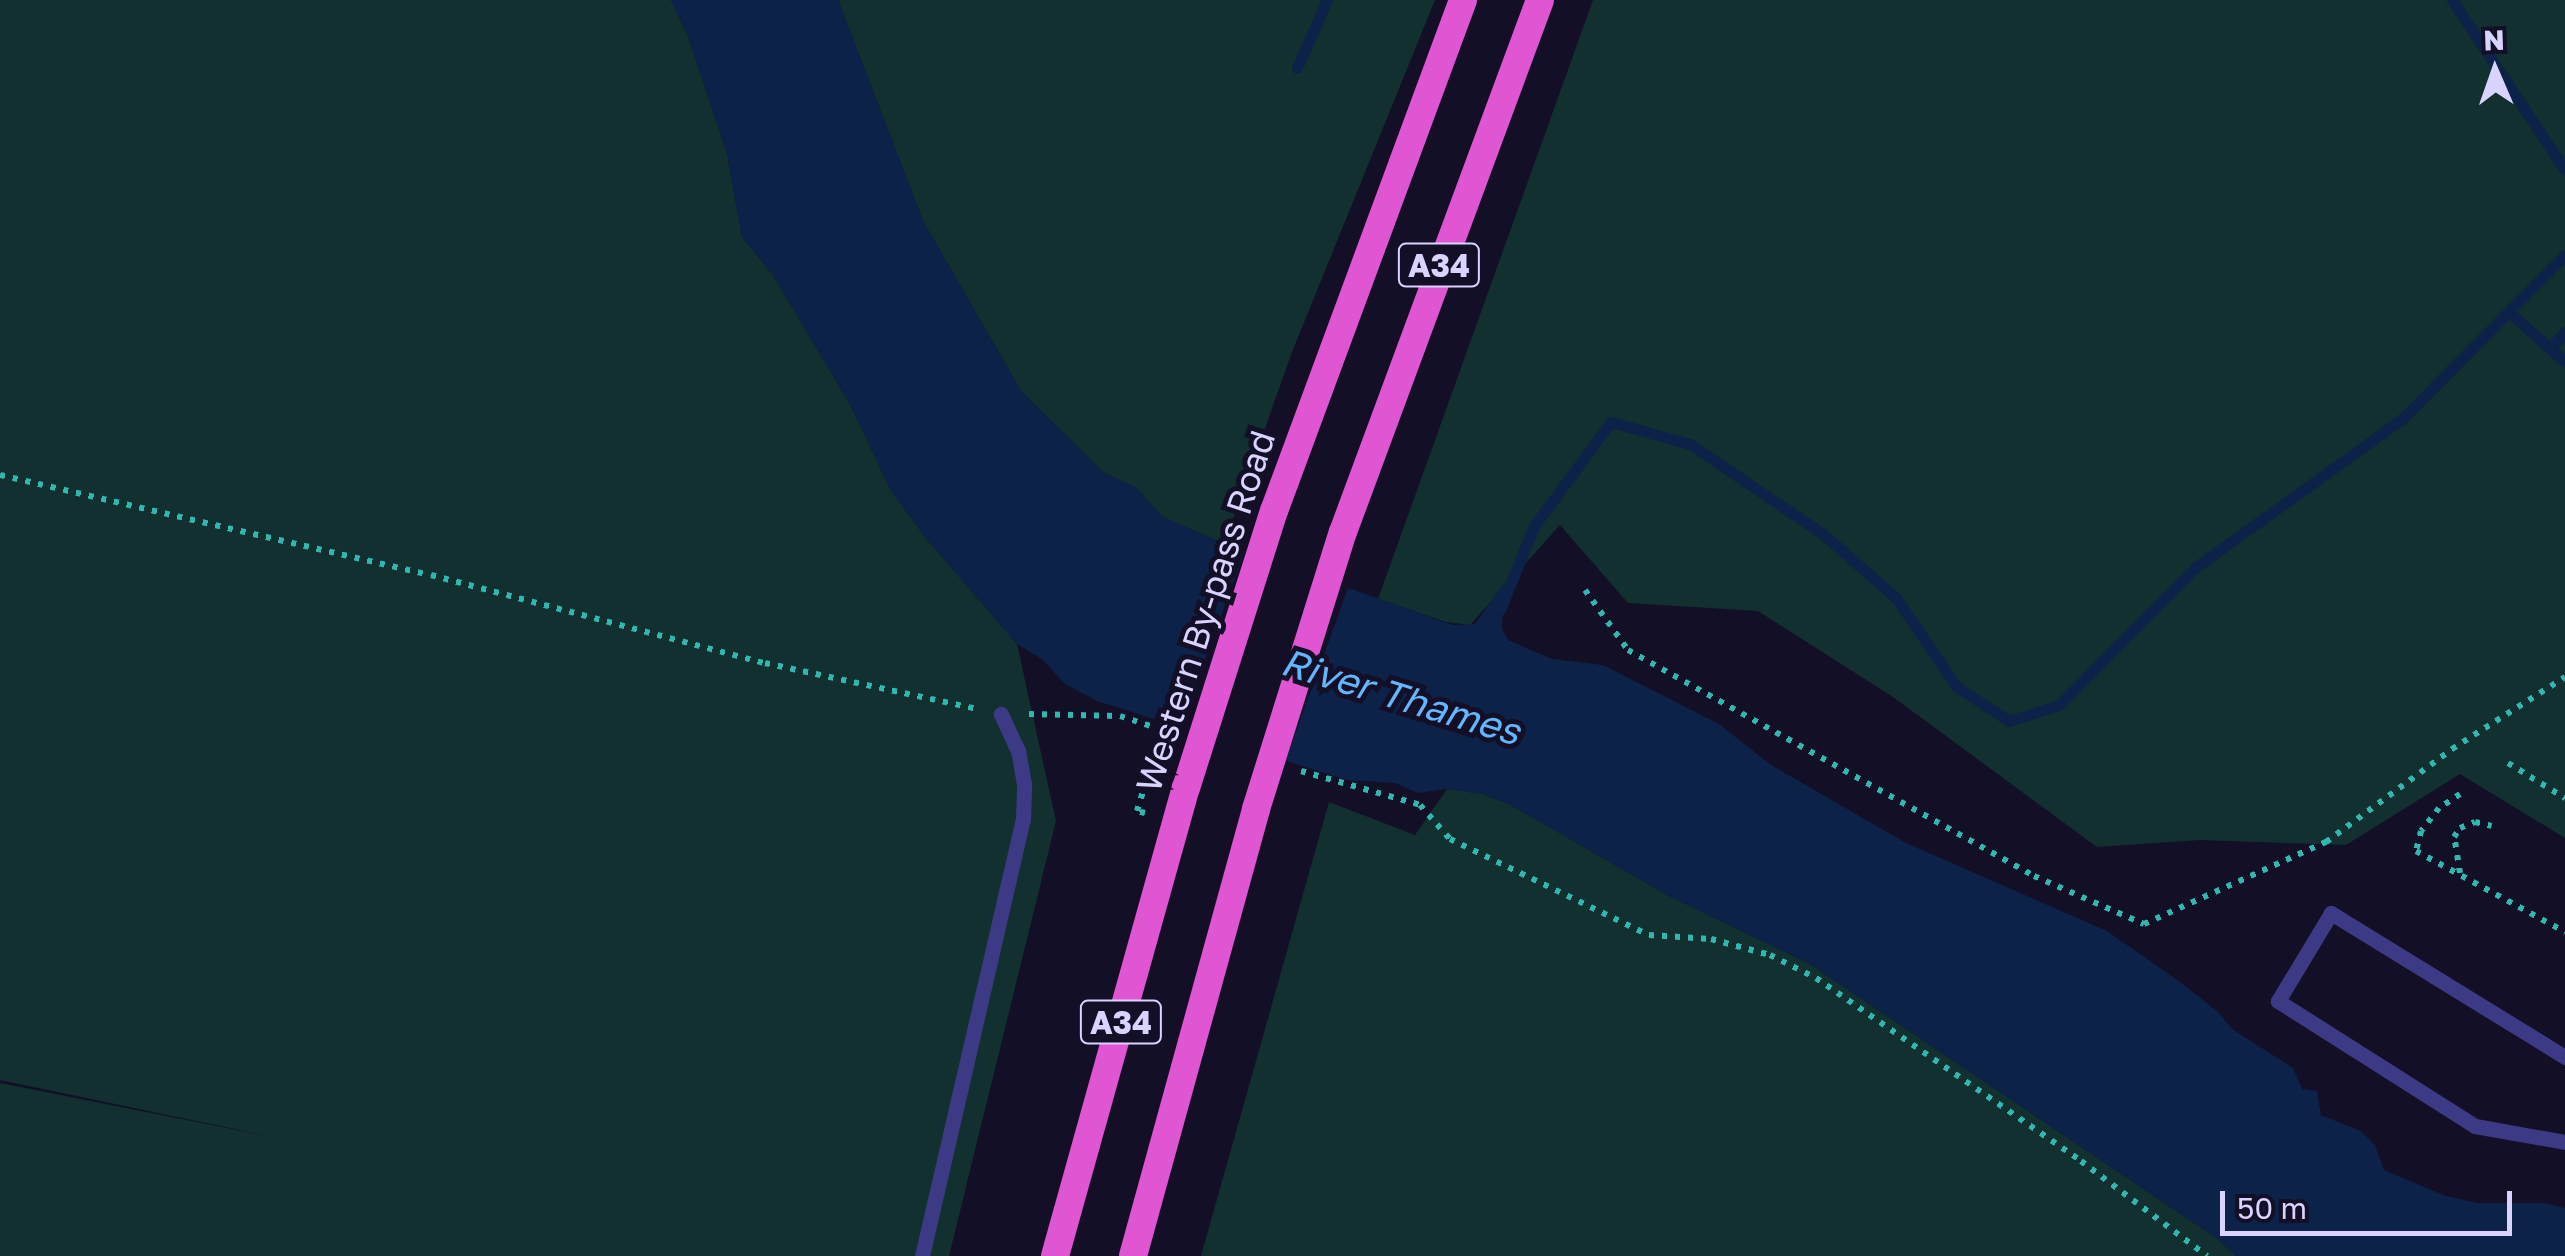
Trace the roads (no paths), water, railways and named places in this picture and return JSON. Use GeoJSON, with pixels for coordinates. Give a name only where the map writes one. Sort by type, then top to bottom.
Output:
{"type":"FeatureCollection","features":[{"type":"Feature","properties":{"kind":"highway","name":"Western By-pass Road"},"geometry":{"type":"LineString","coordinates":[[1055,1256],[1186,788],[1274,511],[1463,0]]}},
{"type":"Feature","properties":{"kind":"highway","name":"A34"},"geometry":{"type":"LineString","coordinates":[[1133,1256],[1256,809],[1343,532],[1540,0]]}},
{"type":"Feature","properties":{"kind":"lane"},"geometry":{"type":"LineString","coordinates":[[922,1256],[1023,819],[1024,784],[1018,751],[1001,714]]}},
{"type":"Feature","properties":{"kind":"lane"},"geometry":{"type":"LineString","coordinates":[[2565,1057],[2331,913],[2278,1001],[2475,1126],[2565,1142]]}},
{"type":"Feature","properties":{"kind":"water","name":"River Thames"},"geometry":{"type":"Polygon","coordinates":[[[671,0],[838,0],[923,221],[1021,391],[1103,472],[1136,488],[1163,517],[1224,544],[1453,625],[1475,624],[1504,583],[1502,629],[1508,640],[1552,659],[1603,665],[1719,724],[1771,765],[1906,843],[2107,931],[2180,982],[2218,1012],[2232,1029],[2293,1068],[2302,1089],[2317,1091],[2321,1115],[2361,1131],[2375,1145],[2384,1170],[2446,1196],[2478,1203],[2545,1203],[2565,1208],[2565,1256],[2236,1256],[2218,1239],[1810,964],[1667,895],[1511,805],[1483,794],[1447,789],[1418,793],[1395,783],[1347,780],[1097,701],[1065,684],[1042,659],[1017,644],[926,538],[890,489],[851,406],[773,275],[742,237],[727,153],[688,36],[671,0]]]}},
{"type":"Feature","properties":{"kind":"waterway"},"geometry":{"type":"LineString","coordinates":[[1297,68],[1327,0]]}},
{"type":"Feature","properties":{"kind":"waterway"},"geometry":{"type":"LineString","coordinates":[[2452,0],[2565,170]]}},
{"type":"Feature","properties":{"kind":"waterway"},"geometry":{"type":"LineString","coordinates":[[1500,610],[1534,526],[1611,422],[1690,444],[1823,534],[1896,598],[1957,687],[2009,721],[2059,705],[2196,567],[2402,419],[2565,255]]}},
{"type":"Feature","properties":{"kind":"waterway"},"geometry":{"type":"LineString","coordinates":[[2509,312],[2565,362]]}},
{"type":"Feature","properties":{"kind":"waterway"},"geometry":{"type":"LineString","coordinates":[[2551,347],[2565,332]]}}]}
